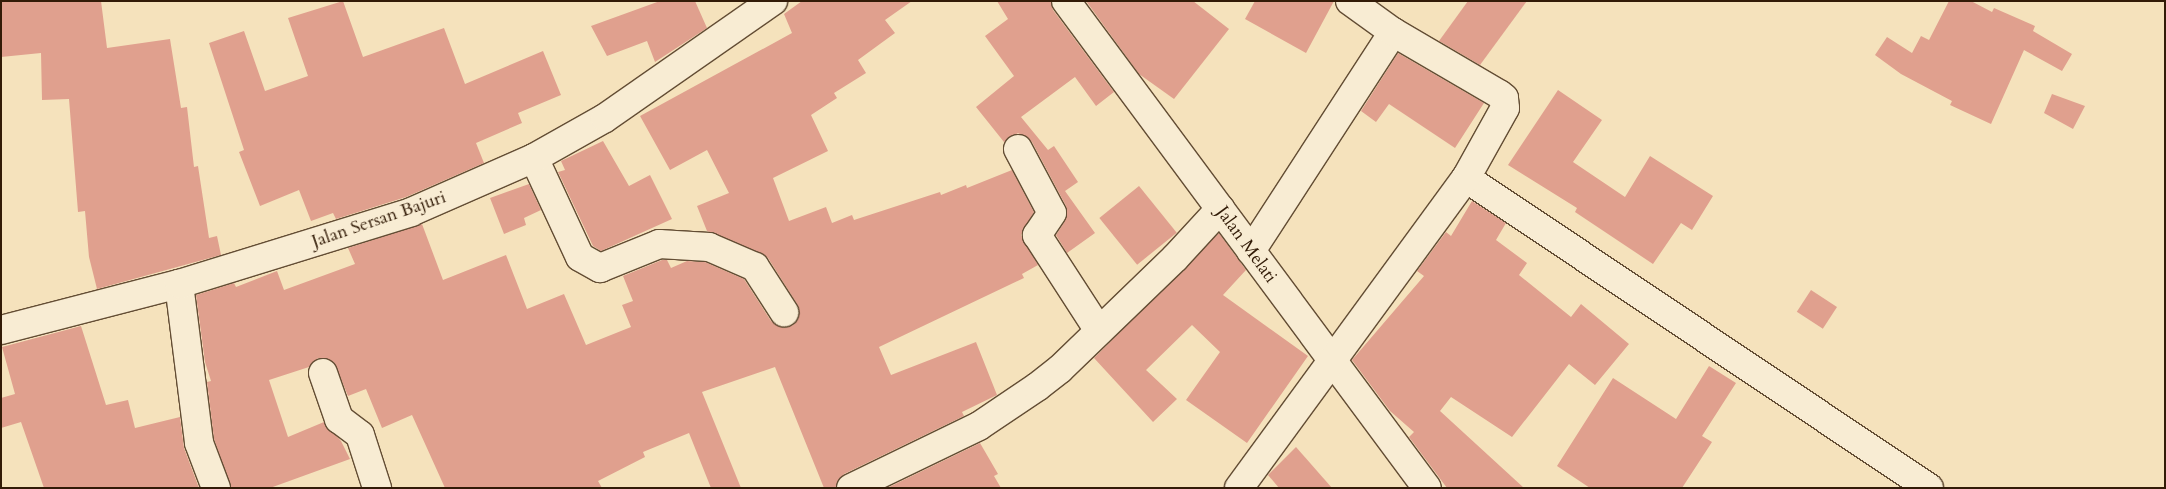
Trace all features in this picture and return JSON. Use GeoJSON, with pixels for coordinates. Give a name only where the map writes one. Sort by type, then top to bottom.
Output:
{"type":"FeatureCollection","features":[{"type":"Feature","properties":{"kind":"street","name":"Jalan Sersan Bajuri"},"geometry":{"type":"LineString","coordinates":[[1,330],[179,284],[411,212],[534,158],[606,118],[773,1]]}},
{"type":"Feature","properties":{"kind":"street","name":"Jalan Melati"},"geometry":{"type":"LineString","coordinates":[[1066,1],[1220,208],[1332,363],[1427,488]]}},
{"type":"Feature","properties":{"kind":"street"},"geometry":{"type":"LineString","coordinates":[[1239,488],[1466,178],[1506,108],[1504,98],[1393,32],[1350,1]]}},
{"type":"Feature","properties":{"kind":"street"},"geometry":{"type":"LineString","coordinates":[[1251,251],[1393,32]]}},
{"type":"Feature","properties":{"kind":"street"},"geometry":{"type":"LineString","coordinates":[[1018,148],[1052,214],[1037,234],[1099,331]]}},
{"type":"Feature","properties":{"kind":"street"},"geometry":{"type":"LineString","coordinates":[[534,158],[580,256],[600,268],[659,244],[710,247],[755,267],[784,312]]}},
{"type":"Feature","properties":{"kind":"street"},"geometry":{"type":"LineString","coordinates":[[1466,178],[1929,488]]}},
{"type":"Feature","properties":{"kind":"street"},"geometry":{"type":"LineString","coordinates":[[851,488],[979,426],[1060,368],[1175,258],[1220,208]]}},
{"type":"Feature","properties":{"kind":"street"},"geometry":{"type":"LineString","coordinates":[[179,284],[199,443],[216,488]]}},
{"type":"Feature","properties":{"kind":"street"},"geometry":{"type":"LineString","coordinates":[[323,373],[339,419],[360,435],[377,488]]}},
{"type":"Feature","properties":{"kind":"building"},"geometry":{"type":"Polygon","coordinates":[[[1,1],[101,1],[107,48],[170,39],[181,108],[187,107],[194,167],[198,166],[209,238],[217,236],[221,255],[97,289],[89,257],[85,211],[78,212],[69,99],[42,100],[41,53],[1,57],[1,1]]]}},
{"type":"Feature","properties":{"kind":"building"},"geometry":{"type":"Polygon","coordinates":[[[343,1],[363,57],[444,28],[465,84],[543,51],[561,95],[518,113],[522,123],[476,143],[484,163],[406,197],[336,219],[333,213],[311,221],[299,190],[260,206],[239,152],[244,150],[209,43],[244,31],[265,91],[308,76],[288,18],[343,1]]]}},
{"type":"Feature","properties":{"kind":"building"},"geometry":{"type":"Polygon","coordinates":[[[660,1],[695,1],[707,28],[655,62],[647,41],[607,56],[591,26],[660,1]]]}},
{"type":"Feature","properties":{"kind":"building"},"geometry":{"type":"Polygon","coordinates":[[[802,1],[912,1],[885,20],[895,33],[858,60],[866,73],[834,93],[837,98],[811,115],[828,151],[773,178],[789,221],[826,207],[832,223],[852,215],[854,220],[940,192],[941,195],[966,185],[967,188],[1012,170],[1034,212],[1021,235],[1038,265],[1022,274],[1024,278],[879,347],[891,375],[976,342],[997,395],[962,412],[964,416],[844,474],[836,488],[824,488],[775,367],[702,392],[741,488],[711,488],[689,433],[643,452],[645,457],[598,481],[602,488],[445,488],[412,415],[382,428],[366,389],[348,396],[334,362],[318,358],[309,367],[269,380],[288,437],[324,422],[341,441],[350,459],[270,488],[231,488],[214,439],[207,382],[211,381],[205,362],[196,295],[234,283],[236,287],[277,271],[284,290],[355,264],[348,248],[422,224],[443,280],[506,255],[527,309],[564,294],[586,345],[631,327],[622,305],[633,301],[623,276],[662,260],[667,260],[671,268],[687,261],[705,262],[744,279],[771,321],[784,328],[793,325],[798,319],[797,304],[768,258],[707,231],[697,206],[729,193],[707,150],[670,170],[640,116],[792,33],[784,14],[802,1]]]}},
{"type":"Feature","properties":{"kind":"building"},"geometry":{"type":"Polygon","coordinates":[[[997,1],[1051,1],[1053,10],[1114,92],[1096,106],[1075,77],[1021,117],[1048,150],[1054,146],[1078,182],[1065,191],[1095,233],[1067,253],[1056,235],[1065,221],[1066,206],[1032,142],[1018,133],[1004,142],[976,107],[1014,76],[985,36],[1008,19],[997,1]]]}},
{"type":"Feature","properties":{"kind":"building"},"geometry":{"type":"Polygon","coordinates":[[[1086,1],[1193,1],[1229,29],[1174,99],[1139,74],[1086,1]]]}},
{"type":"Feature","properties":{"kind":"building"},"geometry":{"type":"Polygon","coordinates":[[[1255,1],[1334,1],[1306,53],[1245,19],[1255,1]]]}},
{"type":"Feature","properties":{"kind":"building"},"geometry":{"type":"Polygon","coordinates":[[[1468,1],[1527,1],[1480,65],[1439,41],[1468,1]]]}},
{"type":"Feature","properties":{"kind":"building"},"geometry":{"type":"Polygon","coordinates":[[[1949,1],[1971,1],[1992,12],[1994,8],[2035,26],[2033,31],[2072,54],[2062,71],[2024,50],[1991,124],[1950,105],[1952,101],[1901,74],[1875,55],[1887,37],[1912,53],[1921,36],[1929,40],[1949,1]]]}},
{"type":"Feature","properties":{"kind":"building"},"geometry":{"type":"Polygon","coordinates":[[[1398,53],[1484,103],[1455,148],[1389,104],[1376,122],[1361,111],[1398,53]]]}},
{"type":"Feature","properties":{"kind":"building"},"geometry":{"type":"Polygon","coordinates":[[[1558,90],[1602,120],[1573,162],[1625,197],[1650,156],[1713,196],[1692,230],[1681,223],[1653,264],[1575,212],[1577,208],[1508,165],[1558,90]]]}},
{"type":"Feature","properties":{"kind":"building"},"geometry":{"type":"Polygon","coordinates":[[[2052,94],[2085,106],[2073,129],[2044,113],[2052,94]]]}},
{"type":"Feature","properties":{"kind":"building"},"geometry":{"type":"Polygon","coordinates":[[[603,141],[629,186],[650,175],[672,219],[601,251],[593,246],[558,172],[565,170],[561,161],[603,141]]]}},
{"type":"Feature","properties":{"kind":"building"},"geometry":{"type":"Polygon","coordinates":[[[529,184],[541,210],[524,218],[526,225],[504,234],[490,198],[529,184]]]}},
{"type":"Feature","properties":{"kind":"building"},"geometry":{"type":"Polygon","coordinates":[[[1139,186],[1177,233],[1137,265],[1099,218],[1139,186]]]}},
{"type":"Feature","properties":{"kind":"building"},"geometry":{"type":"Polygon","coordinates":[[[1472,201],[1506,223],[1496,240],[1527,263],[1519,275],[1571,317],[1581,304],[1629,344],[1595,385],[1569,364],[1512,437],[1451,397],[1440,411],[1524,488],[1447,488],[1409,437],[1414,432],[1390,411],[1352,360],[1424,276],[1417,271],[1446,232],[1451,236],[1472,201]]]}},
{"type":"Feature","properties":{"kind":"building"},"geometry":{"type":"Polygon","coordinates":[[[1219,233],[1246,270],[1223,295],[1308,356],[1247,443],[1186,400],[1220,352],[1192,325],[1146,370],[1177,399],[1153,422],[1094,358],[1219,233]]]}},
{"type":"Feature","properties":{"kind":"building"},"geometry":{"type":"Polygon","coordinates":[[[1811,290],[1837,307],[1823,329],[1797,312],[1811,290]]]}},
{"type":"Feature","properties":{"kind":"building"},"geometry":{"type":"Polygon","coordinates":[[[81,326],[106,405],[128,400],[135,428],[180,417],[184,448],[199,488],[44,488],[21,422],[1,428],[1,398],[15,394],[2,347],[81,326]]]}},
{"type":"Feature","properties":{"kind":"building"},"geometry":{"type":"Polygon","coordinates":[[[1709,366],[1736,383],[1702,436],[1712,442],[1682,488],[1590,488],[1557,466],[1613,378],[1676,419],[1709,366]]]}},
{"type":"Feature","properties":{"kind":"building"},"geometry":{"type":"Polygon","coordinates":[[[980,443],[998,474],[994,476],[1001,488],[887,488],[980,443]]]}},
{"type":"Feature","properties":{"kind":"building"},"geometry":{"type":"Polygon","coordinates":[[[1296,447],[1332,488],[1279,488],[1268,475],[1296,447]]]}}]}
